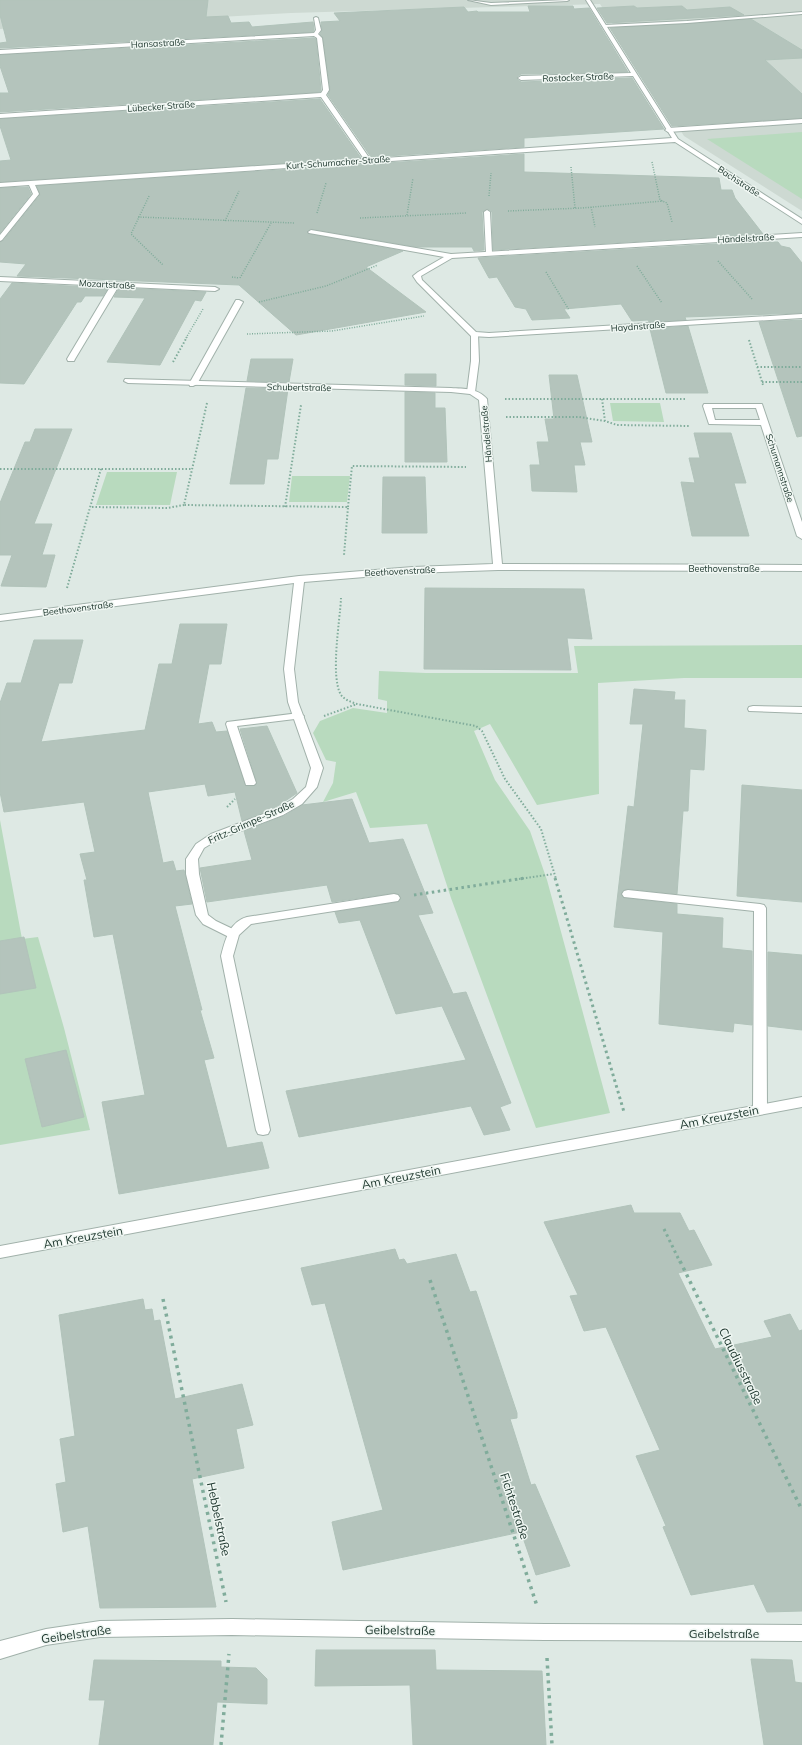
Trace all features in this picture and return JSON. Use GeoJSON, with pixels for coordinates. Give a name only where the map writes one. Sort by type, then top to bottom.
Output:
{"type":"FeatureCollection","features":[{"type":"Feature","properties":{"kind":"street"},"geometry":{"type":"LineString","coordinates":[[470,0],[491,4],[567,0]]}},
{"type":"Feature","properties":{"kind":"street"},"geometry":{"type":"LineString","coordinates":[[588,0],[635,74],[668,130],[676,140]]}},
{"type":"Feature","properties":{"kind":"street"},"geometry":{"type":"LineString","coordinates":[[605,26],[687,22],[800,11]]}},
{"type":"Feature","properties":{"kind":"street"},"geometry":{"type":"LineString","coordinates":[[316,18],[319,30],[315,34],[319,38],[326,90],[323,95],[368,160]]}},
{"type":"Feature","properties":{"kind":"street","name":"Hansastraße"},"geometry":{"type":"LineString","coordinates":[[0,52],[315,34]]}},
{"type":"Feature","properties":{"kind":"street","name":"Rostocker Straße"},"geometry":{"type":"LineString","coordinates":[[521,78],[635,74]]}},
{"type":"Feature","properties":{"kind":"street","name":"Lübecker Straße"},"geometry":{"type":"LineString","coordinates":[[0,116],[323,95]]}},
{"type":"Feature","properties":{"kind":"street"},"geometry":{"type":"LineString","coordinates":[[668,130],[802,121]]}},
{"type":"Feature","properties":{"kind":"street","name":"Kurt-Schumacher-Straße"},"geometry":{"type":"LineString","coordinates":[[0,185],[490,151],[676,140]]}},
{"type":"Feature","properties":{"kind":"street","name":"Bachstraße"},"geometry":{"type":"LineString","coordinates":[[676,140],[802,222]]}},
{"type":"Feature","properties":{"kind":"street"},"geometry":{"type":"LineString","coordinates":[[0,239],[36,194],[31,183]]}},
{"type":"Feature","properties":{"kind":"street"},"geometry":{"type":"LineString","coordinates":[[487,212],[489,253]]}},
{"type":"Feature","properties":{"kind":"street","name":"Händelstraße"},"geometry":{"type":"LineString","coordinates":[[311,232],[451,256],[802,235]]}},
{"type":"Feature","properties":{"kind":"street","name":"Händelstraße"},"geometry":{"type":"LineString","coordinates":[[451,256],[417,276],[419,281],[474,334]]}},
{"type":"Feature","properties":{"kind":"street","name":"Mozartstraße"},"geometry":{"type":"LineString","coordinates":[[0,279],[215,289]]}},
{"type":"Feature","properties":{"kind":"street"},"geometry":{"type":"LineString","coordinates":[[71,359],[116,284]]}},
{"type":"Feature","properties":{"kind":"street"},"geometry":{"type":"LineString","coordinates":[[193,384],[239,302]]}},
{"type":"Feature","properties":{"kind":"street","name":"Haydnstraße"},"geometry":{"type":"LineString","coordinates":[[474,334],[488,335],[802,316]]}},
{"type":"Feature","properties":{"kind":"street"},"geometry":{"type":"LineString","coordinates":[[471,392],[476,361],[474,334]]}},
{"type":"Feature","properties":{"kind":"street","name":"Schubertstraße"},"geometry":{"type":"LineString","coordinates":[[128,381],[451,390],[471,392]]}},
{"type":"Feature","properties":{"kind":"street","name":"Händelstraße"},"geometry":{"type":"LineString","coordinates":[[471,392],[483,399],[498,567]]}},
{"type":"Feature","properties":{"kind":"street"},"geometry":{"type":"LineString","coordinates":[[712,422],[707,406],[760,406]]}},
{"type":"Feature","properties":{"kind":"street","name":"Schumannstraße"},"geometry":{"type":"LineString","coordinates":[[760,406],[802,536]]}},
{"type":"Feature","properties":{"kind":"street","name":"Schumannstraße"},"geometry":{"type":"LineString","coordinates":[[712,422],[765,423]]}},
{"type":"Feature","properties":{"kind":"street","name":"Beethovenstraße"},"geometry":{"type":"LineString","coordinates":[[0,618],[299,579],[343,575],[498,567],[802,568]]}},
{"type":"Feature","properties":{"kind":"street","name":"Fritz-Grimpe-Straße"},"geometry":{"type":"LineString","coordinates":[[233,934],[211,923],[202,916],[192,872],[192,858],[198,848],[210,839],[290,807],[302,799],[317,778],[317,768],[292,702],[289,669],[299,579]]}},
{"type":"Feature","properties":{"kind":"street"},"geometry":{"type":"LineString","coordinates":[[754,709],[802,710]]}},
{"type":"Feature","properties":{"kind":"street"},"geometry":{"type":"LineString","coordinates":[[250,783],[231,724],[300,720]]}},
{"type":"Feature","properties":{"kind":"street"},"geometry":{"type":"LineString","coordinates":[[628,894],[760,908],[760,1109]]}},
{"type":"Feature","properties":{"kind":"street"},"geometry":{"type":"LineString","coordinates":[[263,1130],[227,956],[233,934],[247,921],[394,898]]}},
{"type":"Feature","properties":{"kind":"street","name":"Am Kreuzstein"},"geometry":{"type":"LineString","coordinates":[[0,1252],[802,1102]]}},
{"type":"Feature","properties":{"kind":"street","name":"Geibelstraße"},"geometry":{"type":"LineString","coordinates":[[0,1650],[46,1637],[100,1629],[232,1627],[545,1632],[802,1633]]}},
{"type":"Feature","properties":{"kind":"path"},"geometry":{"type":"LineString","coordinates":[[646,142],[660,200],[668,203],[676,242]]}},
{"type":"Feature","properties":{"kind":"path"},"geometry":{"type":"LineString","coordinates":[[569,146],[575,208]]}},
{"type":"Feature","properties":{"kind":"path"},"geometry":{"type":"LineString","coordinates":[[487,212],[492,156],[490,151]]}},
{"type":"Feature","properties":{"kind":"path"},"geometry":{"type":"LineString","coordinates":[[407,215],[417,157]]}},
{"type":"Feature","properties":{"kind":"path"},"geometry":{"type":"LineString","coordinates":[[311,232],[328,174],[333,172],[337,162]]}},
{"type":"Feature","properties":{"kind":"path"},"geometry":{"type":"LineString","coordinates":[[226,221],[247,173],[246,168]]}},
{"type":"Feature","properties":{"kind":"path"},"geometry":{"type":"LineString","coordinates":[[155,174],[157,180],[131,234],[164,266]]}},
{"type":"Feature","properties":{"kind":"path"},"geometry":{"type":"LineString","coordinates":[[360,218],[575,208],[663,201]]}},
{"type":"Feature","properties":{"kind":"path"},"geometry":{"type":"LineString","coordinates":[[138,218],[270,223],[315,221]]}},
{"type":"Feature","properties":{"kind":"path"},"geometry":{"type":"LineString","coordinates":[[242,281],[240,278],[270,223]]}},
{"type":"Feature","properties":{"kind":"path"},"geometry":{"type":"LineString","coordinates":[[701,241],[772,318]]}},
{"type":"Feature","properties":{"kind":"path"},"geometry":{"type":"LineString","coordinates":[[623,246],[677,323]]}},
{"type":"Feature","properties":{"kind":"path"},"geometry":{"type":"LineString","coordinates":[[239,302],[263,302],[326,286],[376,266],[407,248]]}},
{"type":"Feature","properties":{"kind":"path"},"geometry":{"type":"LineString","coordinates":[[533,251],[582,329]]}},
{"type":"Feature","properties":{"kind":"path"},"geometry":{"type":"LineString","coordinates":[[201,370],[170,367],[215,289]]}},
{"type":"Feature","properties":{"kind":"path"},"geometry":{"type":"LineString","coordinates":[[258,296],[263,302]]}},
{"type":"Feature","properties":{"kind":"path"},"geometry":{"type":"LineString","coordinates":[[220,335],[332,331],[450,312]]}},
{"type":"Feature","properties":{"kind":"path"},"geometry":{"type":"LineString","coordinates":[[742,319],[762,382],[766,402],[760,406]]}},
{"type":"Feature","properties":{"kind":"path"},"geometry":{"type":"LineString","coordinates":[[757,367],[802,368]]}},
{"type":"Feature","properties":{"kind":"path"},"geometry":{"type":"LineString","coordinates":[[762,382],[802,382]]}},
{"type":"Feature","properties":{"kind":"path"},"geometry":{"type":"LineString","coordinates":[[184,505],[211,384]]}},
{"type":"Feature","properties":{"kind":"path"},"geometry":{"type":"LineString","coordinates":[[285,507],[304,387]]}},
{"type":"Feature","properties":{"kind":"path"},"geometry":{"type":"LineString","coordinates":[[483,399],[687,399],[707,406]]}},
{"type":"Feature","properties":{"kind":"path"},"geometry":{"type":"LineString","coordinates":[[602,399],[605,421]]}},
{"type":"Feature","properties":{"kind":"path"},"geometry":{"type":"LineString","coordinates":[[485,417],[579,417],[605,421],[617,425],[706,426],[712,422]]}},
{"type":"Feature","properties":{"kind":"path"},"geometry":{"type":"LineString","coordinates":[[489,467],[352,466],[336,670],[340,692],[347,701],[357,704],[476,726],[482,730],[506,779],[541,829],[630,1134]]}},
{"type":"Feature","properties":{"kind":"path"},"geometry":{"type":"LineString","coordinates":[[0,469],[192,469]]}},
{"type":"Feature","properties":{"kind":"path"},"geometry":{"type":"LineString","coordinates":[[61,610],[92,507],[101,469]]}},
{"type":"Feature","properties":{"kind":"path"},"geometry":{"type":"LineString","coordinates":[[92,507],[167,508],[184,505],[348,507]]}},
{"type":"Feature","properties":{"kind":"path"},"geometry":{"type":"LineString","coordinates":[[300,720],[357,704]]}},
{"type":"Feature","properties":{"kind":"path"},"geometry":{"type":"LineString","coordinates":[[394,898],[554,874]]}},
{"type":"Feature","properties":{"kind":"path","name":"Claudiusstraße"},"geometry":{"type":"LineString","coordinates":[[664,1229],[802,1510]]}},
{"type":"Feature","properties":{"kind":"path","name":"Fichtestraße"},"geometry":{"type":"LineString","coordinates":[[430,1280],[545,1632],[552,1745]]}},
{"type":"Feature","properties":{"kind":"path","name":"Hebbelstraße"},"geometry":{"type":"LineString","coordinates":[[163,1299],[232,1627],[222,1745]]}},
{"type":"Feature","properties":{"kind":"shaded area"},"geometry":{"type":"Polygon","coordinates":[[[0,0],[802,0],[802,211],[684,136],[600,4],[291,13],[0,29],[0,0]]]}},
{"type":"Feature","properties":{"kind":"green space"},"geometry":{"type":"Polygon","coordinates":[[[802,132],[802,199],[707,139],[802,132]]]}},
{"type":"Feature","properties":{"kind":"green space"},"geometry":{"type":"Polygon","coordinates":[[[610,403],[660,403],[664,422],[613,421],[610,403]]]}},
{"type":"Feature","properties":{"kind":"green space"},"geometry":{"type":"Polygon","coordinates":[[[107,472],[177,472],[170,505],[96,505],[107,472]]]}},
{"type":"Feature","properties":{"kind":"green space"},"geometry":{"type":"Polygon","coordinates":[[[292,476],[350,476],[347,502],[289,502],[292,476]]]}},
{"type":"Feature","properties":{"kind":"green space"},"geometry":{"type":"Polygon","coordinates":[[[802,645],[802,678],[684,678],[598,683],[599,794],[537,805],[490,724],[474,731],[495,780],[530,831],[547,880],[610,1113],[536,1128],[451,898],[427,824],[370,828],[356,792],[323,802],[333,783],[336,762],[326,760],[313,733],[320,721],[353,708],[387,713],[387,701],[378,699],[379,671],[426,673],[578,673],[574,646],[802,645]]]}},
{"type":"Feature","properties":{"kind":"green space"},"geometry":{"type":"Polygon","coordinates":[[[0,820],[22,939],[38,937],[64,1028],[90,1130],[0,1145],[0,820]]]}},
{"type":"Feature","properties":{"kind":"building"},"geometry":{"type":"Polygon","coordinates":[[[0,0],[208,0],[206,17],[228,16],[231,23],[249,22],[252,27],[313,22],[314,30],[313,32],[0,48],[0,43],[7,42],[0,15],[0,0]]]}},
{"type":"Feature","properties":{"kind":"building"},"geometry":{"type":"Polygon","coordinates":[[[528,6],[573,6],[574,9],[589,8],[628,72],[521,74],[517,77],[517,79],[521,82],[632,78],[664,129],[524,138],[524,147],[371,157],[328,95],[330,90],[323,38],[320,34],[322,30],[321,22],[340,21],[334,13],[464,7],[468,12],[530,12],[528,6]]]}},
{"type":"Feature","properties":{"kind":"building"},"geometry":{"type":"Polygon","coordinates":[[[634,6],[637,8],[682,6],[687,10],[730,7],[744,15],[607,23],[597,8],[634,6]]]}},
{"type":"Feature","properties":{"kind":"building"},"geometry":{"type":"Polygon","coordinates":[[[751,19],[802,50],[802,58],[765,60],[802,94],[802,118],[672,126],[610,28],[751,19]]]}},
{"type":"Feature","properties":{"kind":"building"},"geometry":{"type":"Polygon","coordinates":[[[316,39],[320,92],[0,112],[0,93],[9,93],[0,66],[0,55],[316,39]]]}},
{"type":"Feature","properties":{"kind":"building"},"geometry":{"type":"Polygon","coordinates":[[[320,99],[361,158],[0,182],[0,161],[11,160],[0,126],[0,119],[320,99]]]}},
{"type":"Feature","properties":{"kind":"building"},"geometry":{"type":"Polygon","coordinates":[[[524,154],[524,172],[719,178],[721,190],[732,190],[735,198],[763,234],[493,250],[492,212],[488,209],[482,212],[484,250],[474,251],[472,247],[417,247],[310,229],[307,232],[309,234],[403,251],[366,267],[426,312],[296,335],[239,285],[17,276],[26,264],[0,262],[0,242],[3,241],[40,195],[37,186],[524,154]]]}},
{"type":"Feature","properties":{"kind":"building"},"geometry":{"type":"Polygon","coordinates":[[[28,187],[31,194],[0,233],[0,188],[28,187]]]}},
{"type":"Feature","properties":{"kind":"building"},"geometry":{"type":"Polygon","coordinates":[[[768,241],[778,242],[781,246],[790,248],[802,263],[802,313],[685,317],[686,320],[649,322],[648,320],[632,321],[621,304],[564,309],[570,318],[532,320],[526,309],[515,307],[497,277],[489,278],[478,258],[768,241]]]}},
{"type":"Feature","properties":{"kind":"building"},"geometry":{"type":"Polygon","coordinates":[[[12,283],[108,288],[103,296],[85,296],[81,302],[77,302],[24,384],[0,383],[0,299],[12,283]]]}},
{"type":"Feature","properties":{"kind":"building"},"geometry":{"type":"Polygon","coordinates":[[[119,288],[206,292],[201,301],[195,300],[160,365],[107,362],[145,298],[114,297],[119,288]]]}},
{"type":"Feature","properties":{"kind":"building"},"geometry":{"type":"Polygon","coordinates":[[[802,320],[802,436],[797,437],[759,322],[802,320]]]}},
{"type":"Feature","properties":{"kind":"building"},"geometry":{"type":"Polygon","coordinates":[[[688,326],[708,393],[666,393],[650,329],[688,326]]]}},
{"type":"Feature","properties":{"kind":"building"},"geometry":{"type":"Polygon","coordinates":[[[251,359],[293,359],[289,382],[247,381],[251,359]]]}},
{"type":"Feature","properties":{"kind":"building"},"geometry":{"type":"Polygon","coordinates":[[[405,374],[436,374],[436,386],[405,385],[405,374]]]}},
{"type":"Feature","properties":{"kind":"building"},"geometry":{"type":"Polygon","coordinates":[[[549,375],[577,375],[592,442],[580,442],[585,465],[574,465],[577,492],[532,491],[530,465],[540,465],[537,442],[549,442],[545,419],[554,419],[549,375]]]}},
{"type":"Feature","properties":{"kind":"building"},"geometry":{"type":"Polygon","coordinates":[[[246,388],[288,389],[278,459],[267,459],[264,484],[230,484],[246,388]]]}},
{"type":"Feature","properties":{"kind":"building"},"geometry":{"type":"Polygon","coordinates":[[[405,392],[435,393],[435,408],[445,408],[447,462],[405,462],[405,392]]]}},
{"type":"Feature","properties":{"kind":"building"},"geometry":{"type":"Polygon","coordinates":[[[35,429],[72,429],[34,524],[52,524],[42,555],[55,555],[46,587],[1,586],[12,555],[0,555],[0,503],[25,442],[30,442],[35,429]]]}},
{"type":"Feature","properties":{"kind":"building"},"geometry":{"type":"Polygon","coordinates":[[[694,433],[731,433],[746,483],[734,483],[749,536],[692,536],[681,482],[695,483],[689,458],[700,458],[694,433]]]}},
{"type":"Feature","properties":{"kind":"building"},"geometry":{"type":"Polygon","coordinates":[[[383,477],[425,477],[427,533],[382,533],[383,477]]]}},
{"type":"Feature","properties":{"kind":"building"},"geometry":{"type":"Polygon","coordinates":[[[425,588],[584,589],[592,639],[567,638],[571,670],[424,669],[425,588]]]}},
{"type":"Feature","properties":{"kind":"building"},"geometry":{"type":"Polygon","coordinates":[[[180,624],[227,624],[221,664],[209,664],[198,724],[212,722],[216,732],[227,731],[246,786],[254,786],[257,783],[240,729],[267,726],[297,793],[273,809],[242,821],[235,792],[208,796],[205,784],[148,792],[163,863],[173,861],[176,871],[184,870],[192,904],[175,906],[202,1010],[200,1010],[214,1058],[204,1060],[227,1148],[262,1142],[269,1168],[119,1194],[102,1102],[145,1095],[113,934],[94,937],[84,880],[87,880],[80,854],[95,852],[84,802],[4,812],[0,792],[0,703],[7,683],[21,683],[34,640],[83,640],[72,683],[59,683],[41,742],[145,730],[159,664],[172,664],[180,624]]]}},
{"type":"Feature","properties":{"kind":"building"},"geometry":{"type":"Polygon","coordinates":[[[634,689],[675,692],[674,700],[685,700],[684,728],[706,730],[704,770],[690,769],[688,811],[683,811],[677,894],[628,889],[623,890],[621,895],[624,898],[677,904],[677,914],[723,918],[722,948],[752,951],[752,1025],[734,1023],[733,1032],[659,1024],[663,932],[614,927],[628,806],[634,807],[643,724],[630,724],[634,689]]]}},
{"type":"Feature","properties":{"kind":"building"},"geometry":{"type":"Polygon","coordinates":[[[742,785],[802,790],[802,902],[737,896],[742,785]]]}},
{"type":"Feature","properties":{"kind":"building"},"geometry":{"type":"Polygon","coordinates":[[[352,799],[369,843],[403,839],[433,913],[418,915],[453,994],[466,992],[511,1103],[500,1107],[510,1130],[484,1135],[471,1106],[299,1137],[286,1091],[466,1060],[442,1006],[396,1014],[360,920],[339,923],[335,912],[398,902],[401,899],[398,894],[394,893],[332,902],[327,885],[207,902],[200,868],[252,860],[244,831],[284,816],[302,805],[352,799]]]}},
{"type":"Feature","properties":{"kind":"building"},"geometry":{"type":"Polygon","coordinates":[[[24,937],[36,988],[0,994],[0,941],[24,937]]]}},
{"type":"Feature","properties":{"kind":"building"},"geometry":{"type":"Polygon","coordinates":[[[768,952],[802,955],[802,1030],[768,1026],[768,952]]]}},
{"type":"Feature","properties":{"kind":"building"},"geometry":{"type":"Polygon","coordinates":[[[66,1050],[84,1117],[42,1127],[25,1059],[66,1050]]]}},
{"type":"Feature","properties":{"kind":"building"},"geometry":{"type":"Polygon","coordinates":[[[631,1205],[634,1213],[680,1213],[689,1231],[694,1230],[712,1265],[678,1273],[715,1349],[772,1337],[764,1321],[790,1314],[799,1331],[802,1330],[802,1611],[767,1612],[754,1584],[691,1595],[663,1527],[666,1526],[636,1456],[660,1450],[606,1327],[584,1331],[570,1296],[578,1295],[544,1222],[631,1205]]]}},
{"type":"Feature","properties":{"kind":"building"},"geometry":{"type":"Polygon","coordinates":[[[395,1249],[399,1260],[404,1259],[407,1264],[456,1254],[470,1292],[476,1291],[517,1413],[517,1418],[510,1419],[531,1485],[535,1484],[570,1566],[536,1575],[521,1532],[343,1570],[332,1522],[383,1510],[325,1303],[312,1305],[301,1268],[395,1249]]]}},
{"type":"Feature","properties":{"kind":"building"},"geometry":{"type":"Polygon","coordinates":[[[143,1299],[145,1310],[152,1309],[154,1321],[160,1320],[175,1399],[242,1384],[253,1425],[236,1429],[244,1468],[192,1479],[216,1607],[100,1608],[88,1526],[63,1532],[56,1484],[66,1482],[60,1439],[75,1436],[59,1315],[143,1299]]]}},
{"type":"Feature","properties":{"kind":"building"},"geometry":{"type":"Polygon","coordinates":[[[316,1650],[435,1650],[436,1670],[542,1671],[546,1745],[413,1745],[410,1685],[315,1686],[316,1650]]]}},
{"type":"Feature","properties":{"kind":"building"},"geometry":{"type":"Polygon","coordinates":[[[751,1659],[792,1660],[795,1682],[802,1683],[802,1745],[764,1745],[751,1659]]]}},
{"type":"Feature","properties":{"kind":"building"},"geometry":{"type":"Polygon","coordinates":[[[94,1660],[221,1661],[221,1667],[256,1668],[267,1679],[267,1704],[217,1702],[213,1745],[99,1745],[105,1700],[89,1700],[94,1660]]]}}]}
